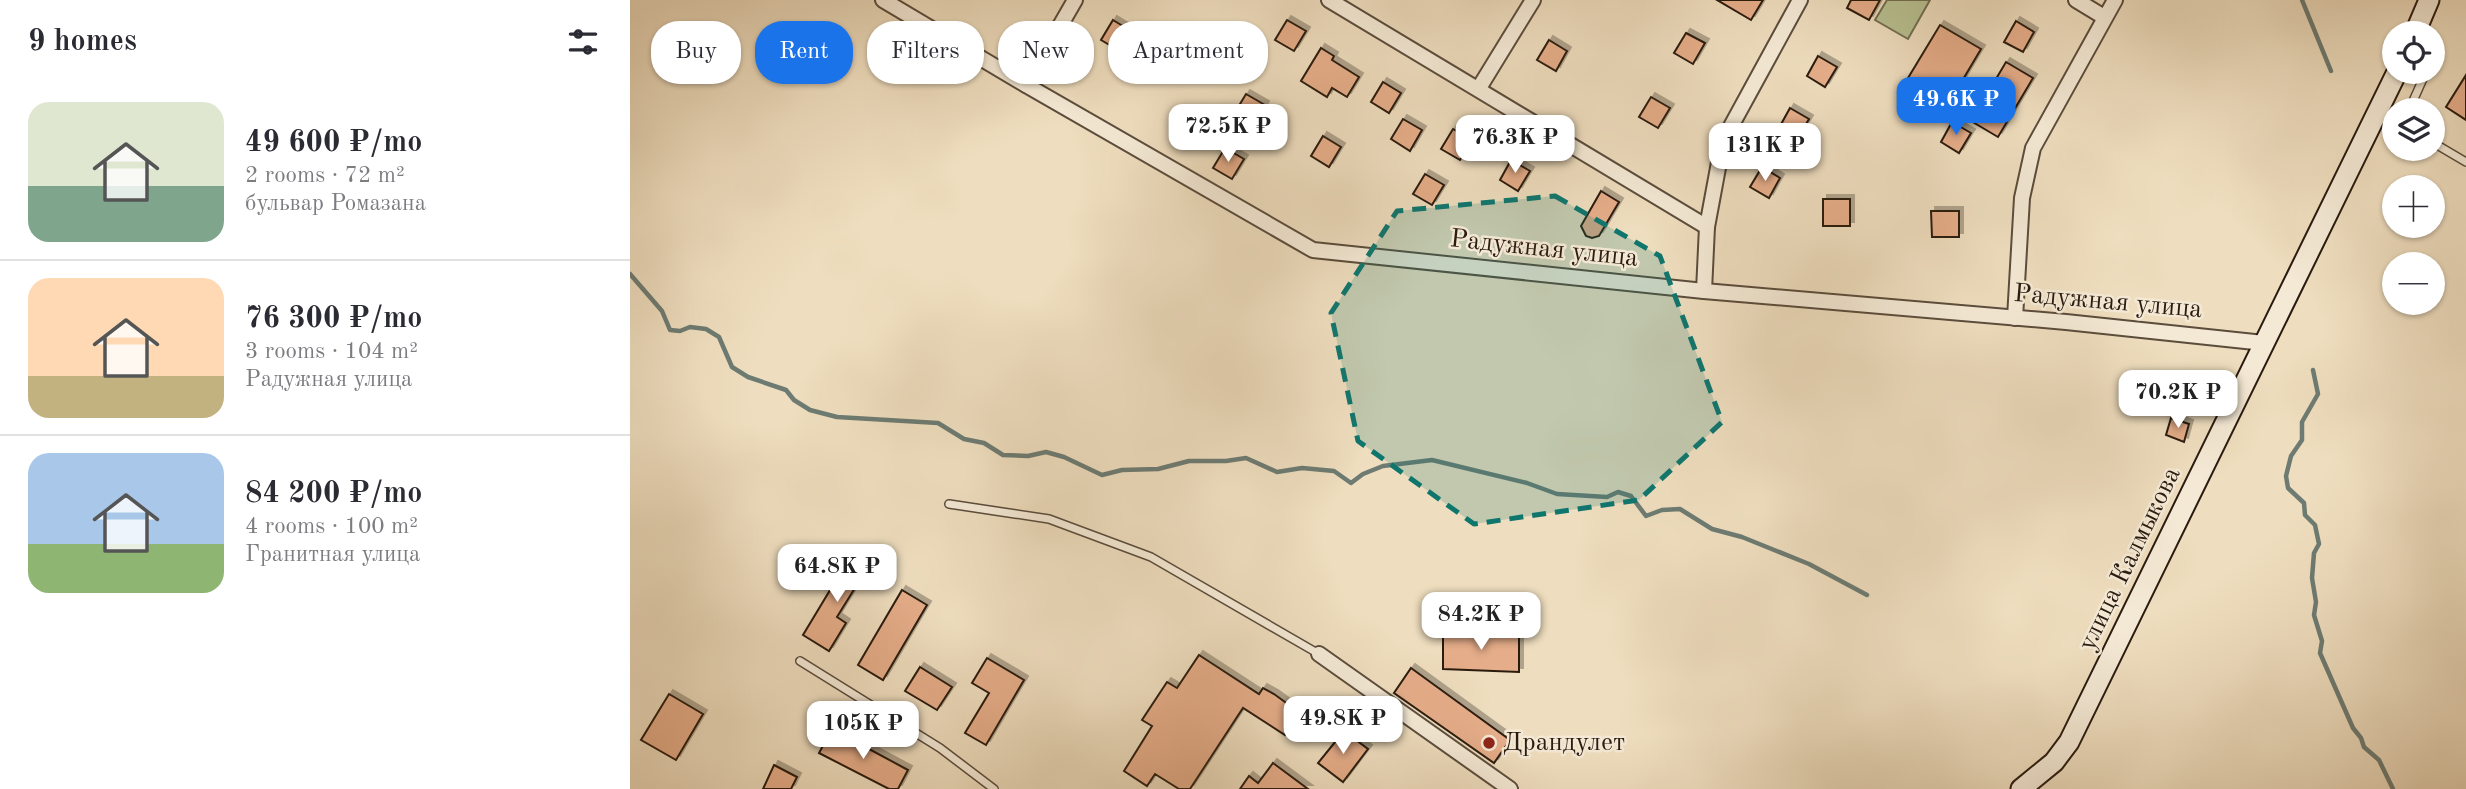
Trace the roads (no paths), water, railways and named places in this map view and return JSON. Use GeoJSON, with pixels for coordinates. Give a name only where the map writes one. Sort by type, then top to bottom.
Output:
{"type":"FeatureCollection","features":[{"type":"Feature","properties":{"kind":"main road"},"geometry":{"type":"LineString","coordinates":[[2421,21],[2429,0]]}},
{"type":"Feature","properties":{"kind":"main road","name":"улица Калмыкова"},"geometry":{"type":"LineString","coordinates":[[2021,789],[2054,762],[2069,742],[2264,343],[2382,122]]}},
{"type":"Feature","properties":{"kind":"street","name":"Радужная улица"},"geometry":{"type":"LineString","coordinates":[[883,0],[1313,250],[1704,291],[2264,343]]}},
{"type":"Feature","properties":{"kind":"street"},"geometry":{"type":"LineString","coordinates":[[1026,85],[1075,0]]}},
{"type":"Feature","properties":{"kind":"street"},"geometry":{"type":"LineString","coordinates":[[1329,0],[1707,227]]}},
{"type":"Feature","properties":{"kind":"street"},"geometry":{"type":"LineString","coordinates":[[1479,88],[1532,0]]}},
{"type":"Feature","properties":{"kind":"street"},"geometry":{"type":"LineString","coordinates":[[1704,291],[1707,227],[1723,141],[1800,0]]}},
{"type":"Feature","properties":{"kind":"street"},"geometry":{"type":"LineString","coordinates":[[2076,0],[2104,17]]}},
{"type":"Feature","properties":{"kind":"street"},"geometry":{"type":"LineString","coordinates":[[2015,318],[2022,198],[2033,148],[2115,0]]}},
{"type":"Feature","properties":{"kind":"street"},"geometry":{"type":"LineString","coordinates":[[1319,654],[1510,789]]}},
{"type":"Feature","properties":{"kind":"lane"},"geometry":{"type":"LineString","coordinates":[[2445,150],[2466,162]]}},
{"type":"Feature","properties":{"kind":"lane"},"geometry":{"type":"LineString","coordinates":[[949,504],[1049,519],[1151,557],[1319,654]]}},
{"type":"Feature","properties":{"kind":"lane"},"geometry":{"type":"LineString","coordinates":[[800,660],[940,748],[994,789]]}},
{"type":"Feature","properties":{"kind":"waterway"},"geometry":{"type":"LineString","coordinates":[[2302,0],[2331,71]]}},
{"type":"Feature","properties":{"kind":"waterway"},"geometry":{"type":"LineString","coordinates":[[630,274],[662,311],[670,330],[680,331],[690,327],[706,329],[719,337],[732,367],[748,377],[786,390],[794,400],[810,410],[837,417],[938,423],[964,439],[984,443],[1003,455],[1028,456],[1046,452],[1064,457],[1102,475],[1122,470],[1158,469],[1189,461],[1246,458],[1277,472],[1302,468],[1334,471],[1351,483],[1363,474],[1383,466],[1432,460],[1527,483],[1557,494],[1607,497],[1618,492],[1631,496],[1646,516],[1662,510],[1680,509],[1712,529],[1742,537],[1809,564],[1867,595]]}},
{"type":"Feature","properties":{"kind":"waterway"},"geometry":{"type":"LineString","coordinates":[[2313,370],[2318,394],[2302,422],[2302,440],[2291,456],[2286,476],[2288,488],[2304,503],[2305,515],[2315,525],[2319,544],[2314,553],[2312,578],[2316,602],[2314,615],[2322,641],[2320,653],[2353,728],[2364,747],[2379,760],[2393,789]]}},
{"type":"Feature","properties":{"kind":"place","name":"Драндулет"},"geometry":{"type":"Point","coordinates":[1489,743]}}]}
